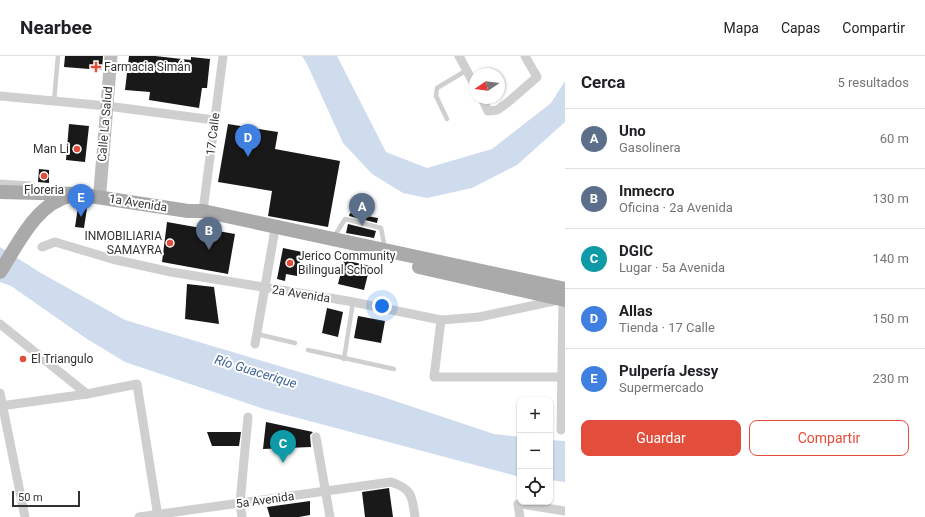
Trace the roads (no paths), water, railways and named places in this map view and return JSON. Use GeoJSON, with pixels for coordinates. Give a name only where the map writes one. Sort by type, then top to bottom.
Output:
{"type":"FeatureCollection","features":[{"type":"Feature","properties":{"kind":"main road","name":"Calle La Salud"},"geometry":{"type":"LineString","coordinates":[[100,191],[111,56]]}},
{"type":"Feature","properties":{"kind":"main road"},"geometry":{"type":"LineString","coordinates":[[0,272],[35,220],[52,204],[63,197],[92,197],[96,196],[100,191]]}},
{"type":"Feature","properties":{"kind":"main road","name":"1a Avenida"},"geometry":{"type":"LineString","coordinates":[[0,192],[77,194],[188,211],[203,211],[385,250],[564,296]]}},
{"type":"Feature","properties":{"kind":"main road"},"geometry":{"type":"LineString","coordinates":[[52,204],[65,201],[109,203],[274,235],[564,296]]}},
{"type":"Feature","properties":{"kind":"street","name":"17 Calle"},"geometry":{"type":"LineString","coordinates":[[203,211],[223,56]]}},
{"type":"Feature","properties":{"kind":"street"},"geometry":{"type":"LineString","coordinates":[[459,56],[469,74]]}},
{"type":"Feature","properties":{"kind":"street"},"geometry":{"type":"LineString","coordinates":[[485,104],[488,111],[497,110],[536,77],[525,56]]}},
{"type":"Feature","properties":{"kind":"street"},"geometry":{"type":"LineString","coordinates":[[0,96],[107,106],[214,120]]}},
{"type":"Feature","properties":{"kind":"street","name":"1a Avenida"},"geometry":{"type":"LineString","coordinates":[[0,184],[100,191],[187,205],[203,211]]}},
{"type":"Feature","properties":{"kind":"street"},"geometry":{"type":"LineString","coordinates":[[255,344],[274,235]]}},
{"type":"Feature","properties":{"kind":"street","name":"2a Avenida"},"geometry":{"type":"LineString","coordinates":[[42,247],[54,242],[112,259],[265,288],[353,302],[442,320],[479,318],[564,296]]}},
{"type":"Feature","properties":{"kind":"street"},"geometry":{"type":"LineString","coordinates":[[561,430],[564,296]]}},
{"type":"Feature","properties":{"kind":"street"},"geometry":{"type":"LineString","coordinates":[[442,320],[434,377],[562,377]]}},
{"type":"Feature","properties":{"kind":"street"},"geometry":{"type":"LineString","coordinates":[[0,324],[87,394]]}},
{"type":"Feature","properties":{"kind":"street"},"geometry":{"type":"LineString","coordinates":[[2,405],[87,394],[137,384],[158,516]]}},
{"type":"Feature","properties":{"kind":"street"},"geometry":{"type":"LineString","coordinates":[[0,393],[25,517]]}},
{"type":"Feature","properties":{"kind":"street"},"geometry":{"type":"LineString","coordinates":[[242,517],[240,504],[248,417]]}},
{"type":"Feature","properties":{"kind":"street"},"geometry":{"type":"LineString","coordinates":[[316,437],[330,517]]}},
{"type":"Feature","properties":{"kind":"street","name":"5a Avenida"},"geometry":{"type":"LineString","coordinates":[[139,517],[158,516],[391,482],[404,486],[412,495],[415,517]]}},
{"type":"Feature","properties":{"kind":"street"},"geometry":{"type":"LineString","coordinates":[[520,517],[518,504],[565,511]]}},
{"type":"Feature","properties":{"kind":"lane"},"geometry":{"type":"LineString","coordinates":[[54,101],[58,56]]}},
{"type":"Feature","properties":{"kind":"lane"},"geometry":{"type":"LineString","coordinates":[[447,119],[436,96],[437,88],[467,70]]}},
{"type":"Feature","properties":{"kind":"lane"},"geometry":{"type":"LineString","coordinates":[[333,239],[345,219],[380,228],[385,250]]}},
{"type":"Feature","properties":{"kind":"lane"},"geometry":{"type":"LineString","coordinates":[[344,359],[353,302]]}},
{"type":"Feature","properties":{"kind":"lane"},"geometry":{"type":"LineString","coordinates":[[257,334],[295,343]]}},
{"type":"Feature","properties":{"kind":"lane"},"geometry":{"type":"LineString","coordinates":[[308,350],[394,369]]}},
{"type":"Feature","properties":{"kind":"water"},"geometry":{"type":"Polygon","coordinates":[[[302,56],[337,56],[386,152],[427,168],[492,149],[551,103],[565,81],[565,122],[517,165],[472,188],[427,198],[403,193],[372,174],[343,143],[302,56]]]}},
{"type":"Feature","properties":{"kind":"water","name":"Río Guacerique"},"geometry":{"type":"Polygon","coordinates":[[[0,247],[41,273],[125,320],[380,396],[494,434],[517,437],[517,476],[264,409],[125,362],[87,339],[11,286],[0,282],[0,247]]]}},
{"type":"Feature","properties":{"kind":"water"},"geometry":{"type":"Polygon","coordinates":[[[553,440],[565,441],[565,482],[553,480],[553,440]]]}},
{"type":"Feature","properties":{"kind":"place","name":"Farmacia Simán"},"geometry":{"type":"Point","coordinates":[96,67]}},
{"type":"Feature","properties":{"kind":"place","name":"Man Li"},"geometry":{"type":"Point","coordinates":[77,149]}},
{"type":"Feature","properties":{"kind":"place","name":"Allas"},"geometry":{"type":"Point","coordinates":[248,157]}},
{"type":"Feature","properties":{"kind":"place","name":"Floreria"},"geometry":{"type":"Point","coordinates":[44,176]}},
{"type":"Feature","properties":{"kind":"place","name":"Pulpería Jessy"},"geometry":{"type":"Point","coordinates":[81,217]}},
{"type":"Feature","properties":{"kind":"place","name":"Uno"},"geometry":{"type":"Point","coordinates":[362,226]}},
{"type":"Feature","properties":{"kind":"place","name":"INMOBILIARIA SAMAYRA"},"geometry":{"type":"Point","coordinates":[170,243]}},
{"type":"Feature","properties":{"kind":"place","name":"Inmecro"},"geometry":{"type":"Point","coordinates":[209,250]}},
{"type":"Feature","properties":{"kind":"place","name":"Jerico Community Bilingual School"},"geometry":{"type":"Point","coordinates":[290,263]}},
{"type":"Feature","properties":{"kind":"place","name":"El Triangulo"},"geometry":{"type":"Point","coordinates":[23,359]}},
{"type":"Feature","properties":{"kind":"place","name":"DGIC"},"geometry":{"type":"Point","coordinates":[283,463]}}]}
